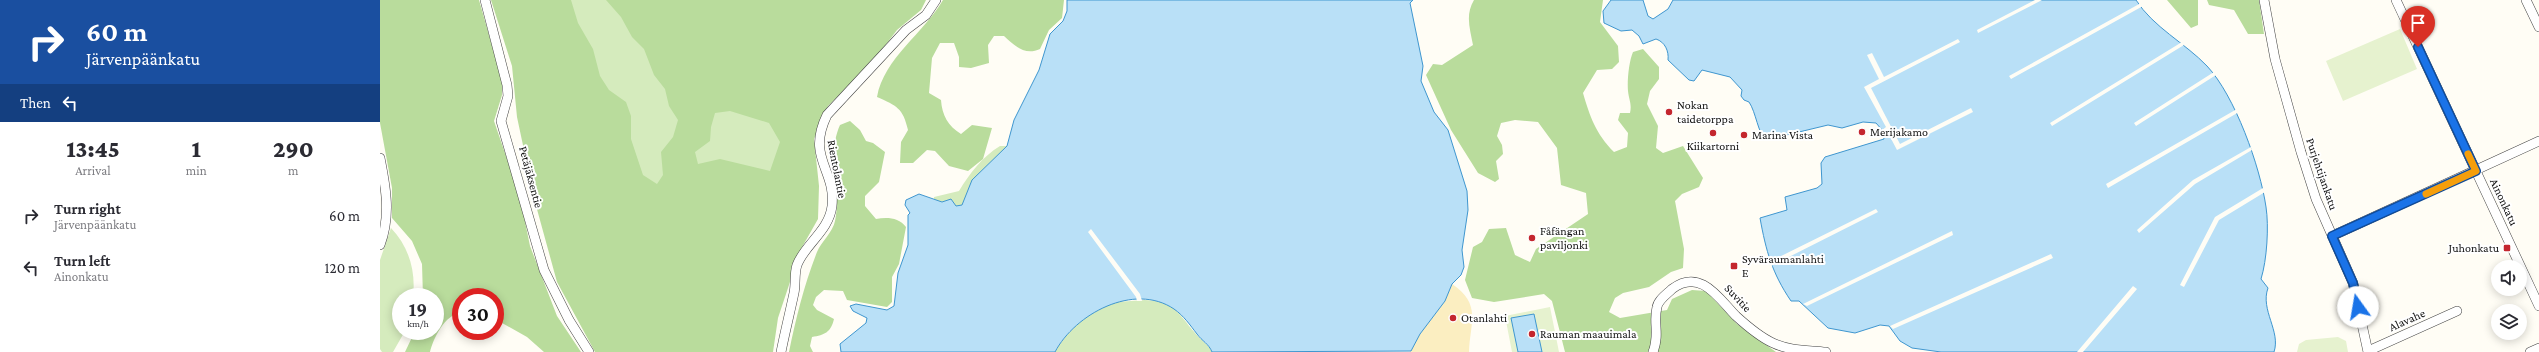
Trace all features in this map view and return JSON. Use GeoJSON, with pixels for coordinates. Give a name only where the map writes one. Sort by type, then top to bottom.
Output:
{"type":"FeatureCollection","features":[{"type":"Feature","properties":{"kind":"street","name":"Petäjäksentie"},"geometry":{"type":"LineString","coordinates":[[485,0],[507,85],[508,96],[501,121],[544,270],[569,320],[589,352]]}},
{"type":"Feature","properties":{"kind":"street","name":"Rientolantie"},"geometry":{"type":"LineString","coordinates":[[781,352],[794,291],[797,266],[827,222],[832,206],[831,186],[821,156],[818,141],[822,125],[827,115],[906,30],[926,15],[936,0]]}},
{"type":"Feature","properties":{"kind":"street","name":"Purjehtijankatu"},"geometry":{"type":"LineString","coordinates":[[2264,0],[2275,59],[2301,152],[2316,199],[2353,283],[2368,352]]}},
{"type":"Feature","properties":{"kind":"street","name":"Ainonkatu"},"geometry":{"type":"LineString","coordinates":[[2396,0],[2539,306]]}},
{"type":"Feature","properties":{"kind":"street"},"geometry":{"type":"LineString","coordinates":[[2526,0],[2539,27]]}},
{"type":"Feature","properties":{"kind":"street"},"geometry":{"type":"LineString","coordinates":[[2332,236],[2539,141]]}},
{"type":"Feature","properties":{"kind":"street"},"geometry":{"type":"LineString","coordinates":[[380,158],[388,203],[387,219],[380,246]]}},
{"type":"Feature","properties":{"kind":"street","name":"Suvitie"},"geometry":{"type":"LineString","coordinates":[[1653,352],[1658,329],[1657,307],[1661,300],[1677,286],[1694,283],[1712,289],[1736,316],[1772,343],[1788,349],[1826,352]]}},
{"type":"Feature","properties":{"kind":"street","name":"Alavahe"},"geometry":{"type":"LineString","coordinates":[[2368,352],[2457,311]]}},
{"type":"Feature","properties":{"kind":"street"},"geometry":{"type":"LineString","coordinates":[[2530,352],[2539,348]]}},
{"type":"Feature","properties":{"kind":"green space"},"geometry":{"type":"Polygon","coordinates":[[[380,0],[479,0],[502,80],[502,95],[494,121],[520,197],[530,246],[557,316],[581,352],[544,352],[527,337],[504,324],[504,288],[452,288],[452,316],[444,324],[444,288],[423,288],[422,264],[412,241],[392,218],[392,188],[380,123],[380,0]]]}},
{"type":"Feature","properties":{"kind":"green space"},"geometry":{"type":"Polygon","coordinates":[[[491,0],[571,0],[578,23],[593,49],[600,76],[609,90],[626,102],[631,116],[631,139],[643,175],[657,184],[663,175],[661,152],[673,137],[678,120],[669,106],[665,89],[654,75],[644,49],[632,37],[621,17],[606,0],[926,0],[921,10],[897,30],[872,63],[828,106],[814,139],[819,186],[818,219],[801,249],[778,318],[773,352],[595,352],[557,282],[535,202],[517,117],[512,66],[491,0]],[[730,111],[715,113],[711,127],[710,141],[695,152],[698,164],[720,159],[770,171],[780,142],[769,123],[730,111]]]}},
{"type":"Feature","properties":{"kind":"green space"},"geometry":{"type":"Polygon","coordinates":[[[560,0],[628,0],[731,99],[794,136],[785,178],[640,202],[560,0]]]}},
{"type":"Feature","properties":{"kind":"green space"},"geometry":{"type":"Polygon","coordinates":[[[943,0],[1064,0],[1062,18],[1049,30],[1040,49],[1035,51],[1025,51],[1020,49],[1004,36],[994,36],[988,45],[989,63],[971,68],[959,67],[959,57],[954,43],[940,43],[932,58],[929,93],[941,100],[946,120],[956,131],[961,134],[972,125],[992,128],[983,159],[968,171],[949,166],[935,151],[927,150],[913,163],[900,163],[901,142],[908,130],[904,117],[898,109],[890,103],[877,97],[881,83],[896,58],[926,24],[943,0]]]}},
{"type":"Feature","properties":{"kind":"green space"},"geometry":{"type":"Polygon","coordinates":[[[1474,0],[1603,0],[1600,22],[1618,46],[1619,62],[1612,69],[1597,70],[1583,93],[1594,125],[1614,152],[1627,147],[1628,133],[1618,120],[1620,113],[1630,113],[1631,110],[1628,82],[1629,66],[1633,52],[1643,49],[1659,67],[1659,79],[1650,91],[1647,104],[1658,126],[1656,148],[1663,153],[1683,146],[1703,178],[1699,187],[1682,194],[1675,201],[1684,249],[1683,268],[1671,272],[1649,287],[1623,293],[1615,298],[1609,312],[1620,318],[1667,310],[1672,299],[1692,290],[1706,291],[1737,324],[1776,352],[1565,352],[1552,301],[1544,294],[1494,302],[1472,298],[1465,280],[1473,247],[1482,242],[1489,229],[1506,228],[1515,255],[1530,262],[1536,249],[1588,214],[1586,193],[1561,185],[1557,148],[1538,122],[1515,120],[1501,123],[1497,136],[1502,145],[1503,154],[1496,161],[1499,179],[1495,182],[1478,173],[1451,130],[1426,75],[1433,64],[1442,65],[1473,45],[1469,17],[1474,0]]]}},
{"type":"Feature","properties":{"kind":"green space"},"geometry":{"type":"Polygon","coordinates":[[[2167,0],[2198,0],[2198,25],[2191,28],[2167,0]]]}},
{"type":"Feature","properties":{"kind":"green space"},"geometry":{"type":"Polygon","coordinates":[[[2207,0],[2259,0],[2264,34],[2248,34],[2234,10],[2209,5],[2207,0]]]}},
{"type":"Feature","properties":{"kind":"green space"},"geometry":{"type":"Polygon","coordinates":[[[2400,29],[2417,69],[2343,101],[2326,61],[2400,29]]]}},
{"type":"Feature","properties":{"kind":"green space"},"geometry":{"type":"Polygon","coordinates":[[[850,121],[860,130],[866,141],[873,143],[885,152],[879,182],[865,196],[865,206],[876,219],[888,218],[900,221],[906,227],[899,264],[892,277],[892,302],[887,307],[847,300],[843,291],[824,290],[816,297],[813,305],[817,310],[834,319],[831,327],[824,334],[812,337],[810,346],[813,352],[789,352],[794,327],[812,264],[819,248],[834,225],[837,209],[837,197],[834,149],[840,125],[850,121]]]}},
{"type":"Feature","properties":{"kind":"green space"},"geometry":{"type":"Polygon","coordinates":[[[1000,146],[1007,146],[974,203],[956,208],[934,201],[934,197],[959,191],[977,166],[1000,146]]]}},
{"type":"Feature","properties":{"kind":"green space"},"geometry":{"type":"Polygon","coordinates":[[[391,228],[407,251],[412,269],[414,287],[392,288],[392,340],[400,340],[393,352],[382,352],[380,349],[380,260],[391,228]]]}},
{"type":"Feature","properties":{"kind":"green space"},"geometry":{"type":"Polygon","coordinates":[[[1145,300],[1157,301],[1173,308],[1212,352],[1055,352],[1073,328],[1098,309],[1117,302],[1145,300]]]}},
{"type":"Feature","properties":{"kind":"green space","name":"Rauman maauimala"},"geometry":{"type":"Polygon","coordinates":[[[1550,307],[1559,352],[1512,352],[1505,316],[1550,307]]]}},
{"type":"Feature","properties":{"kind":"green space"},"geometry":{"type":"Polygon","coordinates":[[[2338,337],[2346,341],[2348,352],[2297,352],[2299,344],[2306,340],[2338,337]]]}},
{"type":"Feature","properties":{"kind":"green space"},"geometry":{"type":"Polygon","coordinates":[[[411,340],[434,340],[430,352],[405,352],[411,340]]]}},
{"type":"Feature","properties":{"kind":"sand","name":"Otanlahti"},"geometry":{"type":"Polygon","coordinates":[[[1452,284],[1461,291],[1471,307],[1472,323],[1469,352],[1410,352],[1420,334],[1445,301],[1452,284]]]}},
{"type":"Feature","properties":{"kind":"water"},"geometry":{"type":"Polygon","coordinates":[[[1067,0],[1413,0],[1410,3],[1423,66],[1421,81],[1434,112],[1448,130],[1467,191],[1468,210],[1462,250],[1464,267],[1461,275],[1452,284],[1445,301],[1420,334],[1411,351],[1212,352],[1187,321],[1174,309],[1158,302],[1141,299],[1124,301],[1107,306],[1091,315],[1076,325],[1064,338],[1055,352],[841,352],[840,344],[866,323],[867,318],[853,311],[850,306],[856,304],[887,310],[894,306],[898,273],[908,245],[908,215],[910,213],[905,205],[906,200],[919,194],[942,202],[951,199],[956,206],[962,205],[972,180],[1007,146],[1014,120],[1039,70],[1050,34],[1063,21],[1067,11],[1067,0]]]}},
{"type":"Feature","properties":{"kind":"water"},"geometry":{"type":"Polygon","coordinates":[[[1611,0],[1643,0],[1648,16],[1653,19],[1668,9],[1673,0],[2136,0],[2143,10],[2160,27],[2207,66],[2227,95],[2245,132],[2258,172],[2266,207],[2267,243],[2261,279],[2268,288],[2266,296],[2268,312],[2275,336],[2274,352],[1941,352],[1912,348],[1900,341],[1889,326],[1880,325],[1855,333],[1828,328],[1799,301],[1791,301],[1784,291],[1774,271],[1760,218],[1787,210],[1785,197],[1817,188],[1822,184],[1821,163],[1825,157],[1884,139],[1883,131],[1876,123],[1863,122],[1842,128],[1828,125],[1766,140],[1761,133],[1749,102],[1744,100],[1741,96],[1742,90],[1730,77],[1702,70],[1694,81],[1689,80],[1668,60],[1666,47],[1662,42],[1656,39],[1643,44],[1639,36],[1632,30],[1621,31],[1604,23],[1603,11],[1611,0]]]}},
{"type":"Feature","properties":{"kind":"water"},"geometry":{"type":"Polygon","coordinates":[[[1534,314],[1542,352],[1518,352],[1511,318],[1534,314]]]}},
{"type":"Feature","properties":{"kind":"pier"},"geometry":{"type":"Polygon","coordinates":[[[2035,0],[2042,0],[1978,33],[1977,30],[2035,0]]]}},
{"type":"Feature","properties":{"kind":"pier"},"geometry":{"type":"Polygon","coordinates":[[[2141,3],[2143,6],[2011,79],[2009,76],[2141,3]]]}},
{"type":"Feature","properties":{"kind":"pier"},"geometry":{"type":"Polygon","coordinates":[[[1958,39],[1960,42],[1871,88],[1900,144],[1971,108],[1973,112],[1897,150],[1887,131],[1882,134],[1881,131],[1886,127],[1864,87],[1879,79],[1867,55],[1872,53],[1884,77],[1958,39]]]}},
{"type":"Feature","properties":{"kind":"pier"},"geometry":{"type":"Polygon","coordinates":[[[2182,42],[2184,45],[2052,126],[2050,123],[2182,42]]]}},
{"type":"Feature","properties":{"kind":"pier"},"geometry":{"type":"Polygon","coordinates":[[[2214,72],[2216,75],[2136,126],[2134,123],[2214,72]]]}},
{"type":"Feature","properties":{"kind":"pier"},"geometry":{"type":"Polygon","coordinates":[[[2237,109],[2239,112],[2108,188],[2106,184],[2237,109]]]}},
{"type":"Feature","properties":{"kind":"pier"},"geometry":{"type":"Polygon","coordinates":[[[2251,147],[2252,150],[2195,184],[2139,233],[2137,230],[2193,180],[2251,147]]]}},
{"type":"Feature","properties":{"kind":"pier"},"geometry":{"type":"Polygon","coordinates":[[[2263,188],[2265,192],[2219,220],[2184,287],[2180,285],[2215,217],[2263,188]]]}},
{"type":"Feature","properties":{"kind":"pier"},"geometry":{"type":"Polygon","coordinates":[[[1876,209],[1878,212],[1771,266],[1769,262],[1876,209]]]}},
{"type":"Feature","properties":{"kind":"pier"},"geometry":{"type":"Polygon","coordinates":[[[1091,229],[1140,294],[1142,301],[1137,301],[1136,297],[1088,232],[1091,229]]]}},
{"type":"Feature","properties":{"kind":"pier"},"geometry":{"type":"Polygon","coordinates":[[[1952,231],[1953,235],[1807,306],[1803,304],[1952,231]]]}},
{"type":"Feature","properties":{"kind":"pier"},"geometry":{"type":"Polygon","coordinates":[[[2051,254],[2053,258],[1893,329],[1890,326],[2051,254]]]}},
{"type":"Feature","properties":{"kind":"pier"},"geometry":{"type":"Polygon","coordinates":[[[2133,286],[2137,289],[2083,352],[2077,352],[2133,286]]]}},
{"type":"Feature","properties":{"kind":"slow traffic"},"geometry":{"type":"LineString","coordinates":[[2426,194],[2476,171],[2468,154]]}},
{"type":"Feature","properties":{"kind":"place","name":"Nokan taidetorppa"},"geometry":{"type":"Point","coordinates":[1669,112]}},
{"type":"Feature","properties":{"kind":"place","name":"Merijakamo"},"geometry":{"type":"Point","coordinates":[1862,132]}},
{"type":"Feature","properties":{"kind":"place","name":"Kiikartorni"},"geometry":{"type":"Point","coordinates":[1713,133]}},
{"type":"Feature","properties":{"kind":"place","name":"Marina Vista"},"geometry":{"type":"Point","coordinates":[1744,135]}},
{"type":"Feature","properties":{"kind":"place","name":"Fåfängan paviljonki"},"geometry":{"type":"Point","coordinates":[1532,238]}},
{"type":"Feature","properties":{"kind":"place","name":"Juhonkatu"},"geometry":{"type":"Point","coordinates":[2507,248]}},
{"type":"Feature","properties":{"kind":"place","name":"Syväraumanlahti E"},"geometry":{"type":"Point","coordinates":[1734,266]}},
{"type":"Feature","properties":{"kind":"place","name":"Otanlahti"},"geometry":{"type":"Point","coordinates":[1453,318]}},
{"type":"Feature","properties":{"kind":"place","name":"Rauman maauimala"},"geometry":{"type":"Point","coordinates":[1532,334]}},
{"type":"Feature","properties":{"kind":"route"},"geometry":{"type":"LineString","coordinates":[[2358,307],[2353,283],[2332,236],[2476,171],[2418,47]]}}]}
